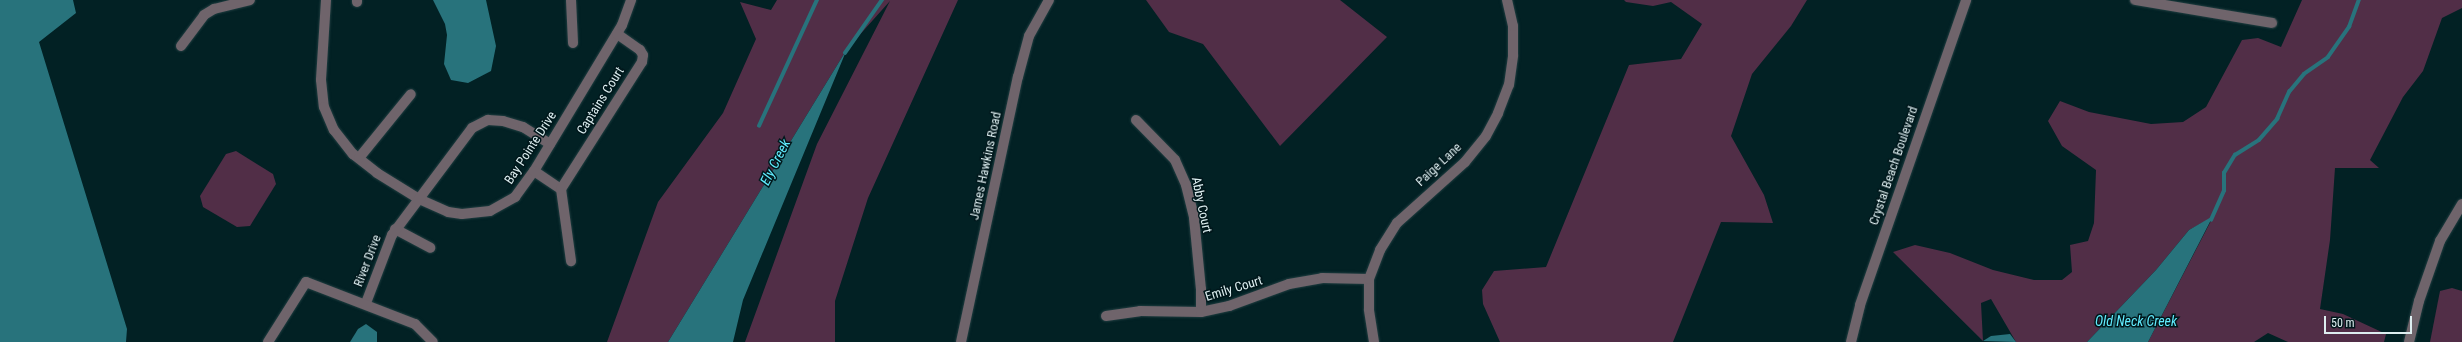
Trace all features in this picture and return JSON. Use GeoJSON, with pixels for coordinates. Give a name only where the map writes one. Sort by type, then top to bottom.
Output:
{"type":"FeatureCollection","features":[{"type":"Feature","properties":{"kind":"street"},"geometry":{"type":"LineString","coordinates":[[181,46],[204,15],[214,9],[250,0]]}},
{"type":"Feature","properties":{"kind":"street","name":"Bay Pointe Drive"},"geometry":{"type":"LineString","coordinates":[[326,0],[320,80],[324,107],[334,130],[359,158],[377,173],[419,199],[448,212],[478,214],[490,211],[515,197],[534,172],[617,34],[631,0]]}},
{"type":"Feature","properties":{"kind":"street"},"geometry":{"type":"LineString","coordinates":[[571,0],[573,43]]}},
{"type":"Feature","properties":{"kind":"street","name":"James Hawkins Road"},"geometry":{"type":"LineString","coordinates":[[961,342],[1018,77],[1029,36],[1049,0]]}},
{"type":"Feature","properties":{"kind":"street","name":"Paige Lane"},"geometry":{"type":"LineString","coordinates":[[1374,342],[1369,309],[1369,279],[1380,250],[1397,223],[1465,162],[1486,136],[1498,113],[1509,85],[1513,55],[1513,26],[1506,0]]}},
{"type":"Feature","properties":{"kind":"street","name":"Crystal Beach Boulevard"},"geometry":{"type":"LineString","coordinates":[[1851,342],[1860,305],[1966,0]]}},
{"type":"Feature","properties":{"kind":"street"},"geometry":{"type":"LineString","coordinates":[[2135,0],[2272,23]]}},
{"type":"Feature","properties":{"kind":"street","name":"Captains Court"},"geometry":{"type":"LineString","coordinates":[[561,190],[642,62],[643,55],[640,50],[617,34]]}},
{"type":"Feature","properties":{"kind":"street"},"geometry":{"type":"LineString","coordinates":[[359,158],[411,94]]}},
{"type":"Feature","properties":{"kind":"street","name":"Abby Court"},"geometry":{"type":"LineString","coordinates":[[1136,120],[1175,160],[1186,185],[1194,218],[1201,289],[1201,312]]}},
{"type":"Feature","properties":{"kind":"street","name":"River Drive"},"geometry":{"type":"LineString","coordinates":[[366,304],[395,229],[472,128],[484,121],[503,121],[523,127],[550,144]]}},
{"type":"Feature","properties":{"kind":"street"},"geometry":{"type":"LineString","coordinates":[[534,172],[561,190],[571,261]]}},
{"type":"Feature","properties":{"kind":"street"},"geometry":{"type":"LineString","coordinates":[[2409,342],[2419,301],[2440,241],[2462,204]]}},
{"type":"Feature","properties":{"kind":"street","name":"River Drive"},"geometry":{"type":"LineString","coordinates":[[395,229],[430,248]]}},
{"type":"Feature","properties":{"kind":"street","name":"Emily Court"},"geometry":{"type":"LineString","coordinates":[[1106,316],[1140,311],[1201,312],[1229,306],[1289,284],[1322,278],[1369,279]]}},
{"type":"Feature","properties":{"kind":"street","name":"River Drive"},"geometry":{"type":"LineString","coordinates":[[268,342],[306,282],[415,324],[433,342]]}},
{"type":"Feature","properties":{"kind":"shaded area"},"geometry":{"type":"Polygon","coordinates":[[[777,0],[958,0],[868,198],[835,301],[835,342],[745,342],[817,144],[890,1],[847,49],[668,342],[607,342],[658,202],[723,113],[756,39],[740,2],[771,10],[777,0]]]}},
{"type":"Feature","properties":{"kind":"shaded area"},"geometry":{"type":"Polygon","coordinates":[[[1146,0],[1340,0],[1387,37],[1280,146],[1203,44],[1169,32],[1146,0]]]}},
{"type":"Feature","properties":{"kind":"shaded area"},"geometry":{"type":"Polygon","coordinates":[[[1624,0],[1807,0],[1791,26],[1752,74],[1731,136],[1764,195],[1773,223],[1721,222],[1673,342],[1500,342],[1483,304],[1482,290],[1494,271],[1546,267],[1629,65],[1681,59],[1702,24],[1671,2],[1653,6],[1626,2],[1624,0]]]}},
{"type":"Feature","properties":{"kind":"shaded area"},"geometry":{"type":"Polygon","coordinates":[[[2302,0],[2462,0],[2462,8],[2442,18],[2423,71],[2403,97],[2370,160],[2379,168],[2335,168],[2330,240],[2320,309],[2343,314],[2386,334],[2384,342],[2288,342],[2268,333],[2254,342],[2148,342],[2213,217],[2189,230],[2156,270],[2087,342],[2016,342],[1991,299],[1981,303],[1983,341],[1893,252],[1915,245],[1950,253],[1993,270],[2034,280],[2062,280],[2072,272],[2070,245],[2088,241],[2094,223],[2096,170],[2062,146],[2048,121],[2060,101],[2089,112],[2151,124],[2183,122],[2206,107],[2242,40],[2258,38],[2281,47],[2302,0]]]}},
{"type":"Feature","properties":{"kind":"shaded area"},"geometry":{"type":"Polygon","coordinates":[[[236,151],[273,174],[276,184],[250,226],[237,227],[203,207],[200,196],[226,154],[236,151]]]}},
{"type":"Feature","properties":{"kind":"shaded area"},"geometry":{"type":"Polygon","coordinates":[[[2452,288],[2462,291],[2462,342],[2430,342],[2440,291],[2452,288]]]}},
{"type":"Feature","properties":{"kind":"water"},"geometry":{"type":"Polygon","coordinates":[[[0,0],[73,0],[76,13],[39,42],[127,329],[126,342],[0,342],[0,0]]]}},
{"type":"Feature","properties":{"kind":"water"},"geometry":{"type":"Polygon","coordinates":[[[433,0],[486,0],[496,46],[491,71],[468,83],[451,80],[444,64],[447,35],[445,24],[433,0]]]}},
{"type":"Feature","properties":{"kind":"water"},"geometry":{"type":"Polygon","coordinates":[[[847,49],[743,300],[733,342],[668,342],[847,49]]]}},
{"type":"Feature","properties":{"kind":"water","name":"Old Neck Creek"},"geometry":{"type":"Polygon","coordinates":[[[2213,216],[2148,342],[2087,342],[2156,270],[2189,230],[2213,216]]]}},
{"type":"Feature","properties":{"kind":"water"},"geometry":{"type":"Polygon","coordinates":[[[366,324],[377,332],[377,342],[350,342],[358,329],[366,324]]]}},
{"type":"Feature","properties":{"kind":"water"},"geometry":{"type":"Polygon","coordinates":[[[2010,334],[2016,342],[1983,341],[1991,336],[2010,334]]]}},
{"type":"Feature","properties":{"kind":"waterway"},"geometry":{"type":"LineString","coordinates":[[759,126],[817,0]]}},
{"type":"Feature","properties":{"kind":"waterway","name":"Ely Creek"},"geometry":{"type":"LineString","coordinates":[[845,53],[882,0]]}},
{"type":"Feature","properties":{"kind":"waterway","name":"Old Neck Creek"},"geometry":{"type":"LineString","coordinates":[[2211,220],[2224,191],[2224,173],[2235,155],[2259,140],[2277,119],[2289,92],[2304,74],[2328,57],[2349,27],[2359,0]]}}]}
